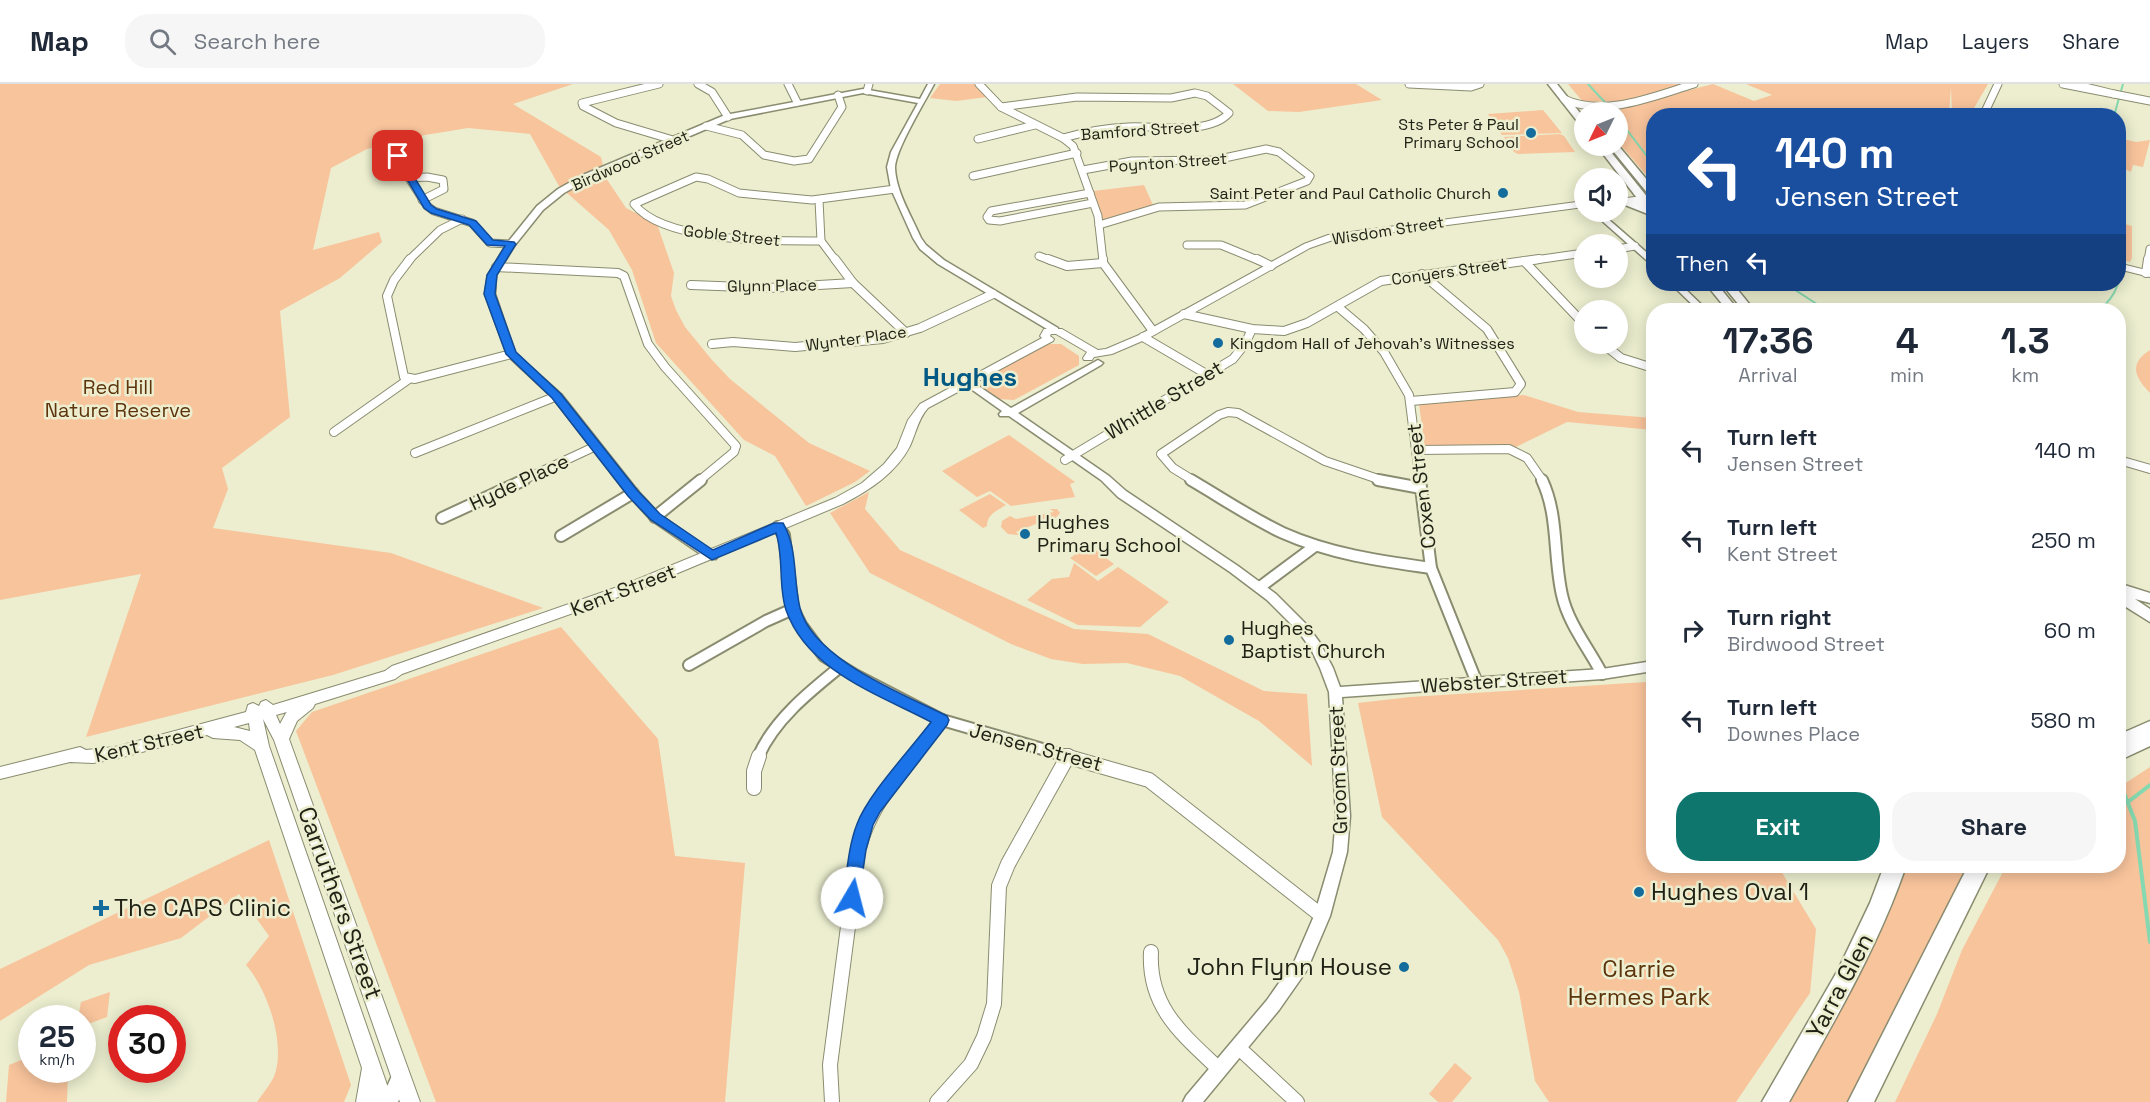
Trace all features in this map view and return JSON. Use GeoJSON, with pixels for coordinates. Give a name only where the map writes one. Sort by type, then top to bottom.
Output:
{"type":"FeatureCollection","features":[{"type":"Feature","properties":{"kind":"highway"},"geometry":{"type":"LineString","coordinates":[[2126,744],[2150,737]]}},
{"type":"Feature","properties":{"kind":"highway","name":"Yarra Glen"},"geometry":{"type":"LineString","coordinates":[[1775,1102],[1846,978],[1881,905],[1892,873]]}},
{"type":"Feature","properties":{"kind":"highway"},"geometry":{"type":"LineString","coordinates":[[1861,1102],[1976,873]]}},
{"type":"Feature","properties":{"kind":"main road"},"geometry":{"type":"LineString","coordinates":[[1552,84],[1574,108]]}},
{"type":"Feature","properties":{"kind":"main road"},"geometry":{"type":"LineString","coordinates":[[1563,84],[1574,102]]}},
{"type":"Feature","properties":{"kind":"main road"},"geometry":{"type":"LineString","coordinates":[[1609,156],[1634,187],[1646,195]]}},
{"type":"Feature","properties":{"kind":"main road"},"geometry":{"type":"LineString","coordinates":[[1621,156],[1646,193]]}},
{"type":"Feature","properties":{"kind":"main road"},"geometry":{"type":"LineString","coordinates":[[1628,195],[1634,187]]}},
{"type":"Feature","properties":{"kind":"main road"},"geometry":{"type":"LineString","coordinates":[[1628,199],[1646,197]]}},
{"type":"Feature","properties":{"kind":"main road"},"geometry":{"type":"LineString","coordinates":[[1628,202],[1646,209]]}},
{"type":"Feature","properties":{"kind":"main road","name":"Wisdom Street"},"geometry":{"type":"LineString","coordinates":[[1096,358],[1142,340],[1148,334],[1307,246],[1331,237],[1574,205]]}},
{"type":"Feature","properties":{"kind":"main road"},"geometry":{"type":"LineString","coordinates":[[2126,272],[2149,277]]}},
{"type":"Feature","properties":{"kind":"main road"},"geometry":{"type":"LineString","coordinates":[[1717,291],[1727,303]]}},
{"type":"Feature","properties":{"kind":"main road"},"geometry":{"type":"LineString","coordinates":[[1733,291],[1743,303]]}},
{"type":"Feature","properties":{"kind":"main road"},"geometry":{"type":"LineString","coordinates":[[1051,335],[1096,358]]}},
{"type":"Feature","properties":{"kind":"main road","name":"Kent Street"},"geometry":{"type":"LineString","coordinates":[[0,773],[320,697],[390,675],[397,670],[601,599],[712,556],[824,506],[880,476],[898,452],[916,407],[926,398],[961,383],[1051,335]]}},
{"type":"Feature","properties":{"kind":"main road"},"geometry":{"type":"LineString","coordinates":[[2126,590],[2150,598]]}},
{"type":"Feature","properties":{"kind":"main road"},"geometry":{"type":"LineString","coordinates":[[2126,600],[2150,616]]}},
{"type":"Feature","properties":{"kind":"main road","name":"Kent Street"},"geometry":{"type":"LineString","coordinates":[[72,756],[83,758],[195,732],[389,669],[397,670]]}},
{"type":"Feature","properties":{"kind":"main road"},"geometry":{"type":"LineString","coordinates":[[282,739],[296,712],[320,697]]}},
{"type":"Feature","properties":{"kind":"main road","name":"Carruthers Street"},"geometry":{"type":"LineString","coordinates":[[260,711],[282,739],[410,1102]]}},
{"type":"Feature","properties":{"kind":"main road","name":"Carruthers Street"},"geometry":{"type":"LineString","coordinates":[[260,711],[261,747],[383,1102]]}},
{"type":"Feature","properties":{"kind":"main road"},"geometry":{"type":"LineString","coordinates":[[2126,742],[2150,728]]}},
{"type":"Feature","properties":{"kind":"main road"},"geometry":{"type":"LineString","coordinates":[[195,732],[243,734],[261,747]]}},
{"type":"Feature","properties":{"kind":"main road"},"geometry":{"type":"LineString","coordinates":[[366,1102],[371,1068]]}},
{"type":"Feature","properties":{"kind":"street"},"geometry":{"type":"LineString","coordinates":[[659,84],[582,103],[583,106],[609,121],[673,140]]}},
{"type":"Feature","properties":{"kind":"street"},"geometry":{"type":"LineString","coordinates":[[698,84],[712,92],[728,117]]}},
{"type":"Feature","properties":{"kind":"street"},"geometry":{"type":"LineString","coordinates":[[788,84],[797,102]]}},
{"type":"Feature","properties":{"kind":"street"},"geometry":{"type":"LineString","coordinates":[[930,84],[892,162],[891,172],[895,189],[923,247],[941,262],[1031,317],[1051,335]]}},
{"type":"Feature","properties":{"kind":"street"},"geometry":{"type":"LineString","coordinates":[[979,84],[1001,107],[1063,138],[1073,146],[1094,203],[1103,263],[1148,334],[1208,375]]}},
{"type":"Feature","properties":{"kind":"street"},"geometry":{"type":"LineString","coordinates":[[1409,84],[1471,87],[1480,84]]}},
{"type":"Feature","properties":{"kind":"street"},"geometry":{"type":"LineString","coordinates":[[1628,104],[1694,84]]}},
{"type":"Feature","properties":{"kind":"street"},"geometry":{"type":"LineString","coordinates":[[1987,108],[1998,84]]}},
{"type":"Feature","properties":{"kind":"street"},"geometry":{"type":"LineString","coordinates":[[2063,84],[2150,101]]}},
{"type":"Feature","properties":{"kind":"street"},"geometry":{"type":"LineString","coordinates":[[2073,84],[2114,94]]}},
{"type":"Feature","properties":{"kind":"street","name":"Birdwood Street"},"geometry":{"type":"LineString","coordinates":[[712,556],[655,517],[633,493],[556,396],[511,354],[490,294],[492,275],[511,244],[549,199],[591,175],[728,117],[868,87],[921,101]]}},
{"type":"Feature","properties":{"kind":"street","name":"Bamford Street"},"geometry":{"type":"LineString","coordinates":[[1001,107],[1077,97],[1171,98],[1195,93],[1208,96],[1229,113],[1224,119],[1203,126],[1128,127],[1063,138]]}},
{"type":"Feature","properties":{"kind":"street"},"geometry":{"type":"LineString","coordinates":[[706,126],[742,135],[764,154],[794,160],[809,159],[842,107],[838,95]]}},
{"type":"Feature","properties":{"kind":"street"},"geometry":{"type":"LineString","coordinates":[[978,139],[1035,125]]}},
{"type":"Feature","properties":{"kind":"street","name":"Poynton Street"},"geometry":{"type":"LineString","coordinates":[[1083,170],[1132,161],[1215,160],[1266,149],[1279,152],[1310,176],[1307,181],[1245,205],[1159,207],[1099,225]]}},
{"type":"Feature","properties":{"kind":"street"},"geometry":{"type":"LineString","coordinates":[[396,151],[422,200],[434,211],[472,223],[490,243],[511,244]]}},
{"type":"Feature","properties":{"kind":"street"},"geometry":{"type":"LineString","coordinates":[[973,176],[1077,153]]}},
{"type":"Feature","properties":{"kind":"street"},"geometry":{"type":"LineString","coordinates":[[409,178],[427,177],[442,180],[444,189],[422,200]]}},
{"type":"Feature","properties":{"kind":"street","name":"Goble Street"},"geometry":{"type":"LineString","coordinates":[[820,241],[774,241],[690,233],[678,230],[634,206],[638,201],[696,177],[708,179],[740,193],[819,200],[895,189]]}},
{"type":"Feature","properties":{"kind":"street"},"geometry":{"type":"LineString","coordinates":[[1090,193],[991,211],[987,217],[1000,221],[1094,203]]}},
{"type":"Feature","properties":{"kind":"street"},"geometry":{"type":"LineString","coordinates":[[819,200],[820,241],[853,283],[906,333]]}},
{"type":"Feature","properties":{"kind":"street"},"geometry":{"type":"LineString","coordinates":[[409,380],[404,377],[387,296],[388,289],[394,279],[434,235],[462,219]]}},
{"type":"Feature","properties":{"kind":"street"},"geometry":{"type":"LineString","coordinates":[[1607,222],[1646,256]]}},
{"type":"Feature","properties":{"kind":"street"},"geometry":{"type":"LineString","coordinates":[[1187,245],[1209,243],[1232,247],[1271,266]]}},
{"type":"Feature","properties":{"kind":"street"},"geometry":{"type":"LineString","coordinates":[[1628,247],[1635,246]]}},
{"type":"Feature","properties":{"kind":"street"},"geometry":{"type":"LineString","coordinates":[[2149,277],[2150,249]]}},
{"type":"Feature","properties":{"kind":"street","name":"Conyers Street"},"geometry":{"type":"LineString","coordinates":[[1184,314],[1252,330],[1291,330],[1338,307],[1381,281],[1574,254]]}},
{"type":"Feature","properties":{"kind":"street"},"geometry":{"type":"LineString","coordinates":[[1039,256],[1067,266],[1103,263]]}},
{"type":"Feature","properties":{"kind":"street"},"geometry":{"type":"LineString","coordinates":[[1524,261],[1574,314]]}},
{"type":"Feature","properties":{"kind":"street"},"geometry":{"type":"LineString","coordinates":[[496,267],[618,273],[624,276],[648,344],[665,367],[732,439],[736,446],[734,452],[655,517]]}},
{"type":"Feature","properties":{"kind":"street"},"geometry":{"type":"LineString","coordinates":[[1411,401],[1515,392],[1521,384],[1487,329],[1422,274]]}},
{"type":"Feature","properties":{"kind":"street","name":"Glynn Place"},"geometry":{"type":"LineString","coordinates":[[691,285],[768,288],[853,283]]}},
{"type":"Feature","properties":{"kind":"street"},"geometry":{"type":"LineString","coordinates":[[1683,291],[1696,303]]}},
{"type":"Feature","properties":{"kind":"street","name":"Wynter Place"},"geometry":{"type":"LineString","coordinates":[[712,344],[797,347],[893,337],[993,294]]}},
{"type":"Feature","properties":{"kind":"street","name":"Coxen Street"},"geometry":{"type":"LineString","coordinates":[[1338,307],[1364,329],[1384,352],[1411,401],[1431,568],[1477,683]]}},
{"type":"Feature","properties":{"kind":"street","name":"Whittle Street"},"geometry":{"type":"LineString","coordinates":[[1069,458],[1208,375],[1239,353],[1252,330]]}},
{"type":"Feature","properties":{"kind":"street"},"geometry":{"type":"LineString","coordinates":[[334,432],[409,380],[511,354]]}},
{"type":"Feature","properties":{"kind":"street"},"geometry":{"type":"LineString","coordinates":[[1616,354],[1621,358],[1646,366]]}},
{"type":"Feature","properties":{"kind":"street","name":"Wisdom Street"},"geometry":{"type":"LineString","coordinates":[[1005,412],[1096,358]]}},
{"type":"Feature","properties":{"kind":"street","name":"Groom Street"},"geometry":{"type":"LineString","coordinates":[[961,383],[1069,458],[1099,483],[1122,494],[1260,586],[1281,603],[1318,649],[1329,673],[1335,692],[1343,816],[1340,852],[1322,916],[1301,965],[1239,1048],[1192,1102]]}},
{"type":"Feature","properties":{"kind":"street"},"geometry":{"type":"LineString","coordinates":[[415,453],[556,396]]}},
{"type":"Feature","properties":{"kind":"street"},"geometry":{"type":"LineString","coordinates":[[1421,488],[1367,479],[1332,466],[1306,454],[1238,413],[1228,412],[1219,415],[1161,454],[1170,465],[1238,510],[1315,546],[1367,559],[1431,568]]}},
{"type":"Feature","properties":{"kind":"street","name":"Hyde Place"},"geometry":{"type":"LineString","coordinates":[[442,518],[596,446]]}},
{"type":"Feature","properties":{"kind":"street"},"geometry":{"type":"LineString","coordinates":[[1417,450],[1509,449],[1529,459],[1540,476],[1552,507],[1563,598],[1602,674]]}},
{"type":"Feature","properties":{"kind":"street"},"geometry":{"type":"LineString","coordinates":[[2126,462],[2150,469]]}},
{"type":"Feature","properties":{"kind":"street"},"geometry":{"type":"LineString","coordinates":[[561,536],[633,493]]}},
{"type":"Feature","properties":{"kind":"street","name":"Jensen Street"},"geometry":{"type":"LineString","coordinates":[[778,526],[783,535],[793,609],[824,656],[840,667],[942,720],[1149,780],[1322,916]]}},
{"type":"Feature","properties":{"kind":"street"},"geometry":{"type":"LineString","coordinates":[[1260,586],[1315,546]]}},
{"type":"Feature","properties":{"kind":"street"},"geometry":{"type":"LineString","coordinates":[[689,665],[766,621],[793,609]]}},
{"type":"Feature","properties":{"kind":"street"},"geometry":{"type":"LineString","coordinates":[[754,788],[753,768],[777,728],[794,706],[840,667]]}},
{"type":"Feature","properties":{"kind":"street","name":"Webster Street"},"geometry":{"type":"LineString","coordinates":[[1335,692],[1602,674],[1646,667]]}},
{"type":"Feature","properties":{"kind":"street"},"geometry":{"type":"LineString","coordinates":[[832,1102],[830,1065],[858,850],[865,824],[874,807],[942,720]]}},
{"type":"Feature","properties":{"kind":"street"},"geometry":{"type":"LineString","coordinates":[[937,1102],[970,1064],[984,1036],[994,1004],[999,886],[1008,864],[1068,755]]}},
{"type":"Feature","properties":{"kind":"street"},"geometry":{"type":"LineString","coordinates":[[1151,952],[1150,982],[1164,1012],[1187,1039],[1219,1069]]}},
{"type":"Feature","properties":{"kind":"street"},"geometry":{"type":"LineString","coordinates":[[1239,1048],[1297,1102]]}},
{"type":"Feature","properties":{"kind":"street"},"geometry":{"type":"LineString","coordinates":[[389,1102],[400,1075]]}},
{"type":"Feature","properties":{"kind":"green space","name":"Red Hill Nature Reserve"},"geometry":{"type":"Polygon","coordinates":[[[0,84],[573,84],[513,104],[601,157],[606,178],[626,208],[657,224],[674,273],[671,296],[676,310],[685,327],[730,379],[809,443],[870,471],[855,482],[806,506],[775,456],[744,440],[656,343],[632,270],[609,230],[559,186],[530,134],[468,128],[425,135],[367,149],[331,168],[313,250],[379,232],[382,242],[340,278],[280,311],[290,417],[222,468],[228,489],[213,528],[391,553],[543,608],[333,675],[86,737],[141,574],[0,600],[0,84]]]}},
{"type":"Feature","properties":{"kind":"green space"},"geometry":{"type":"Polygon","coordinates":[[[940,84],[975,84],[987,97],[956,101],[930,98],[940,84]]]}},
{"type":"Feature","properties":{"kind":"green space"},"geometry":{"type":"Polygon","coordinates":[[[1233,84],[1356,84],[1382,100],[1299,112],[1268,111],[1233,84]]]}},
{"type":"Feature","properties":{"kind":"green space"},"geometry":{"type":"Polygon","coordinates":[[[1568,84],[1687,84],[1622,101],[1583,102],[1568,84]]]}},
{"type":"Feature","properties":{"kind":"green space"},"geometry":{"type":"Polygon","coordinates":[[[1713,84],[1754,101],[1772,95],[1746,84],[1988,84],[1974,108],[1952,108],[1951,87],[1950,108],[1646,108],[1646,175],[1628,154],[1628,106],[1713,84]]]}},
{"type":"Feature","properties":{"kind":"green space"},"geometry":{"type":"Polygon","coordinates":[[[1543,110],[1562,133],[1502,135],[1488,114],[1543,110]]]}},
{"type":"Feature","properties":{"kind":"green space"},"geometry":{"type":"Polygon","coordinates":[[[1560,134],[1564,136],[1574,152],[1518,154],[1514,152],[1504,137],[1560,134]]]}},
{"type":"Feature","properties":{"kind":"green space"},"geometry":{"type":"Polygon","coordinates":[[[2126,140],[2136,142],[2150,140],[2143,167],[2133,165],[2131,172],[2126,170],[2126,140]]]}},
{"type":"Feature","properties":{"kind":"green space"},"geometry":{"type":"Polygon","coordinates":[[[1144,185],[1153,205],[1103,220],[1093,191],[1144,185]]]}},
{"type":"Feature","properties":{"kind":"green space"},"geometry":{"type":"Polygon","coordinates":[[[2126,224],[2132,226],[2130,262],[2126,261],[2126,224]]]}},
{"type":"Feature","properties":{"kind":"green space"},"geometry":{"type":"Polygon","coordinates":[[[1047,344],[1061,344],[1079,356],[1079,365],[1014,400],[999,399],[980,387],[983,377],[1047,344]]]}},
{"type":"Feature","properties":{"kind":"green space"},"geometry":{"type":"Polygon","coordinates":[[[2150,350],[2150,393],[2140,381],[2136,370],[2139,360],[2150,350]]]}},
{"type":"Feature","properties":{"kind":"green space"},"geometry":{"type":"Polygon","coordinates":[[[1524,395],[1578,412],[1646,417],[1646,429],[1567,422],[1516,447],[1425,448],[1419,404],[1524,395]]]}},
{"type":"Feature","properties":{"kind":"green space"},"geometry":{"type":"Polygon","coordinates":[[[1009,435],[1075,482],[1070,484],[1075,497],[1011,506],[990,491],[977,497],[942,471],[1009,435]]]}},
{"type":"Feature","properties":{"kind":"green space"},"geometry":{"type":"Polygon","coordinates":[[[869,492],[865,509],[900,550],[1074,629],[1148,634],[1264,691],[1307,694],[1312,766],[1259,721],[1180,676],[1127,663],[1083,664],[1051,659],[1011,644],[870,573],[830,513],[869,492]]]}},
{"type":"Feature","properties":{"kind":"green space"},"geometry":{"type":"Polygon","coordinates":[[[990,494],[1006,505],[991,516],[987,526],[983,528],[959,510],[990,494]]]}},
{"type":"Feature","properties":{"kind":"green space"},"geometry":{"type":"Polygon","coordinates":[[[1050,509],[1057,509],[1060,513],[1051,523],[1043,521],[1016,532],[1019,535],[1008,534],[1001,527],[1002,521],[1010,516],[1016,519],[1054,512],[1050,509]]]}},
{"type":"Feature","properties":{"kind":"green space"},"geometry":{"type":"Polygon","coordinates":[[[1089,545],[1114,564],[1096,576],[1070,558],[1089,545]]]}},
{"type":"Feature","properties":{"kind":"green space"},"geometry":{"type":"Polygon","coordinates":[[[1074,563],[1098,581],[1118,567],[1169,602],[1140,627],[1078,625],[1027,600],[1052,579],[1069,577],[1074,563]]]}},
{"type":"Feature","properties":{"kind":"green space"},"geometry":{"type":"Polygon","coordinates":[[[561,627],[658,739],[675,856],[745,863],[725,1102],[436,1102],[296,731],[312,712],[561,627]]]}},
{"type":"Feature","properties":{"kind":"green space","name":"Clarrie Hermes Park"},"geometry":{"type":"Polygon","coordinates":[[[1646,682],[1646,873],[1782,873],[1816,929],[1810,993],[1736,1102],[1549,1102],[1535,1081],[1519,992],[1508,958],[1498,940],[1382,817],[1358,703],[1410,697],[1646,682]]]}},
{"type":"Feature","properties":{"kind":"green space"},"geometry":{"type":"Polygon","coordinates":[[[2150,767],[2150,1102],[1895,1102],[1937,1014],[1962,950],[2002,873],[2126,873],[2126,783],[2150,767]]]}},
{"type":"Feature","properties":{"kind":"green space"},"geometry":{"type":"Polygon","coordinates":[[[269,840],[351,1085],[344,1102],[257,1102],[275,1074],[278,1044],[267,1001],[254,975],[246,965],[269,936],[239,894],[181,938],[89,965],[25,1005],[18,1005],[18,1010],[0,1021],[0,969],[269,840]]]}},
{"type":"Feature","properties":{"kind":"green space"},"geometry":{"type":"Polygon","coordinates":[[[1901,873],[1966,873],[1852,1102],[1786,1102],[1898,886],[1901,873]]]}},
{"type":"Feature","properties":{"kind":"green space"},"geometry":{"type":"Polygon","coordinates":[[[110,992],[107,1017],[96,1021],[96,1005],[80,1005],[81,1002],[110,992]]]}},
{"type":"Feature","properties":{"kind":"green space"},"geometry":{"type":"Polygon","coordinates":[[[18,1061],[18,1083],[68,1083],[67,1102],[6,1102],[9,1065],[18,1061]]]}},
{"type":"Feature","properties":{"kind":"green space"},"geometry":{"type":"Polygon","coordinates":[[[1455,1063],[1472,1078],[1452,1102],[1438,1102],[1429,1094],[1455,1063]]]}},
{"type":"Feature","properties":{"kind":"waterway"},"geometry":{"type":"LineString","coordinates":[[1588,84],[1605,102]]}},
{"type":"Feature","properties":{"kind":"waterway"},"geometry":{"type":"LineString","coordinates":[[2116,108],[2123,84]]}},
{"type":"Feature","properties":{"kind":"waterway"},"geometry":{"type":"LineString","coordinates":[[1628,131],[1646,155]]}},
{"type":"Feature","properties":{"kind":"waterway"},"geometry":{"type":"LineString","coordinates":[[1797,291],[1815,303]]}},
{"type":"Feature","properties":{"kind":"waterway"},"geometry":{"type":"LineString","coordinates":[[2107,303],[2115,291]]}},
{"type":"Feature","properties":{"kind":"waterway"},"geometry":{"type":"LineString","coordinates":[[2128,802],[2150,785]]}},
{"type":"Feature","properties":{"kind":"waterway"},"geometry":{"type":"LineString","coordinates":[[2126,798],[2135,821],[2150,942]]}},
{"type":"Feature","properties":{"kind":"place","name":"Sts Peter & Paul Primary School"},"geometry":{"type":"Point","coordinates":[1531,133]}},
{"type":"Feature","properties":{"kind":"place","name":"Saint Peter and Paul Catholic Church"},"geometry":{"type":"Point","coordinates":[1503,193]}},
{"type":"Feature","properties":{"kind":"place","name":"Kingdom Hall of Jehovah's Witnesses"},"geometry":{"type":"Point","coordinates":[1218,343]}},
{"type":"Feature","properties":{"kind":"place","name":"Hughes Primary School"},"geometry":{"type":"Point","coordinates":[1025,534]}},
{"type":"Feature","properties":{"kind":"place","name":"Hughes Baptist Church"},"geometry":{"type":"Point","coordinates":[1229,640]}},
{"type":"Feature","properties":{"kind":"place","name":"Hughes Oval 1"},"geometry":{"type":"Point","coordinates":[1639,892]}},
{"type":"Feature","properties":{"kind":"place","name":"The CAPS Clinic"},"geometry":{"type":"Point","coordinates":[101,908]}},
{"type":"Feature","properties":{"kind":"place","name":"John Flynn House"},"geometry":{"type":"Point","coordinates":[1404,967]}},
{"type":"Feature","properties":{"kind":"district","name":"Hughes"},"geometry":{"type":"Point","coordinates":[970,377]}},
{"type":"Feature","properties":{"kind":"route"},"geometry":{"type":"LineString","coordinates":[[398,156],[427,206],[434,211],[472,223],[490,243],[511,244],[492,275],[490,294],[511,354],[556,396],[633,493],[655,517],[662,524],[712,556],[778,526],[783,535],[793,609],[801,625],[824,656],[840,667],[942,720],[874,807],[865,824],[858,850],[852,898]]}}]}
